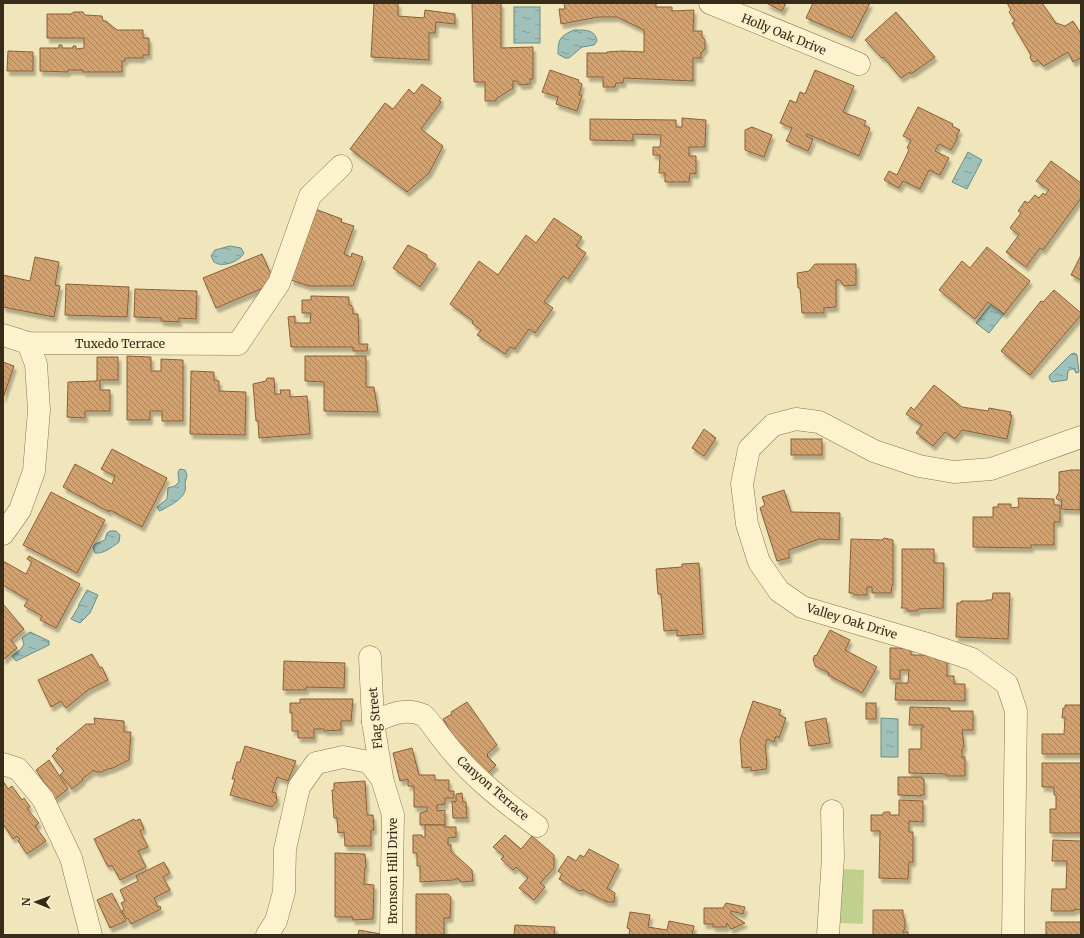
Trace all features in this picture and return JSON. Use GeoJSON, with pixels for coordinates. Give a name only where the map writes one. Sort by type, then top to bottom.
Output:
{"type":"FeatureCollection","features":[{"type":"Feature","properties":{"kind":"street","name":"Holly Oak Drive"},"geometry":{"type":"LineString","coordinates":[[710,3],[858,64]]}},
{"type":"Feature","properties":{"kind":"street","name":"Tuxedo Terrace"},"geometry":{"type":"LineString","coordinates":[[3,335],[28,343],[238,344],[279,283],[310,196],[341,166]]}},
{"type":"Feature","properties":{"kind":"street"},"geometry":{"type":"LineString","coordinates":[[3,534],[20,510],[34,471],[39,410],[36,364],[28,343]]}},
{"type":"Feature","properties":{"kind":"street","name":"Valley Oak Drive"},"geometry":{"type":"LineString","coordinates":[[1013,935],[1016,710],[1007,684],[972,659],[924,643],[802,607],[779,591],[759,562],[747,524],[742,484],[750,449],[773,425],[796,419],[819,422],[874,451],[919,466],[954,472],[991,469],[1081,437]]}},
{"type":"Feature","properties":{"kind":"street","name":"Flag Street"},"geometry":{"type":"LineString","coordinates":[[370,657],[373,722],[382,779]]}},
{"type":"Feature","properties":{"kind":"street","name":"Canyon Terrace"},"geometry":{"type":"LineString","coordinates":[[373,722],[398,712],[424,716],[457,758],[504,801],[538,826]]}},
{"type":"Feature","properties":{"kind":"street","name":"Bronson Hill Drive"},"geometry":{"type":"LineString","coordinates":[[267,935],[276,921],[284,892],[285,849],[299,787],[316,763],[343,757],[369,762],[382,779],[393,815],[391,935]]}},
{"type":"Feature","properties":{"kind":"street"},"geometry":{"type":"LineString","coordinates":[[3,764],[18,768],[43,799],[71,858],[91,935]]}},
{"type":"Feature","properties":{"kind":"street"},"geometry":{"type":"LineString","coordinates":[[828,935],[833,857],[832,811]]}},
{"type":"Feature","properties":{"kind":"green space"},"geometry":{"type":"Polygon","coordinates":[[[841,869],[864,870],[863,924],[840,923],[841,869]]]}},
{"type":"Feature","properties":{"kind":"water"},"geometry":{"type":"Polygon","coordinates":[[[514,7],[540,7],[540,43],[514,43],[514,7]]]}},
{"type":"Feature","properties":{"kind":"water"},"geometry":{"type":"Polygon","coordinates":[[[574,30],[585,30],[591,32],[596,37],[597,41],[594,45],[582,47],[569,58],[565,58],[558,54],[559,41],[563,36],[574,30]]]}},
{"type":"Feature","properties":{"kind":"water"},"geometry":{"type":"Polygon","coordinates":[[[968,152],[982,160],[967,189],[952,182],[968,152]]]}},
{"type":"Feature","properties":{"kind":"water"},"geometry":{"type":"Polygon","coordinates":[[[230,246],[241,248],[244,253],[238,259],[230,263],[217,264],[214,262],[211,256],[215,250],[230,246]]]}},
{"type":"Feature","properties":{"kind":"water"},"geometry":{"type":"Polygon","coordinates":[[[991,304],[1004,314],[989,333],[976,323],[991,304]]]}},
{"type":"Feature","properties":{"kind":"water"},"geometry":{"type":"Polygon","coordinates":[[[1075,353],[1077,355],[1079,372],[1076,373],[1074,369],[1071,369],[1068,371],[1067,380],[1052,382],[1049,376],[1071,354],[1075,353]]]}},
{"type":"Feature","properties":{"kind":"water"},"geometry":{"type":"Polygon","coordinates":[[[180,469],[185,470],[187,475],[185,483],[186,488],[182,496],[175,503],[159,511],[157,507],[167,499],[168,488],[175,486],[179,482],[178,472],[180,469]]]}},
{"type":"Feature","properties":{"kind":"water"},"geometry":{"type":"Polygon","coordinates":[[[110,531],[116,531],[120,535],[119,542],[105,551],[95,553],[93,547],[95,544],[105,540],[107,533],[110,531]]]}},
{"type":"Feature","properties":{"kind":"water"},"geometry":{"type":"Polygon","coordinates":[[[87,590],[98,595],[90,613],[80,623],[71,619],[87,590]]]}},
{"type":"Feature","properties":{"kind":"water"},"geometry":{"type":"Polygon","coordinates":[[[30,632],[49,641],[49,645],[16,661],[12,656],[21,649],[24,644],[22,638],[30,632]]]}},
{"type":"Feature","properties":{"kind":"water"},"geometry":{"type":"Polygon","coordinates":[[[881,718],[898,719],[898,757],[881,757],[881,718]]]}},
{"type":"Feature","properties":{"kind":"building"},"geometry":{"type":"Polygon","coordinates":[[[374,3],[398,3],[398,16],[424,18],[425,10],[455,14],[455,24],[436,22],[435,33],[429,33],[429,60],[371,57],[374,3]]]}},
{"type":"Feature","properties":{"kind":"building"},"geometry":{"type":"Polygon","coordinates":[[[472,3],[501,3],[501,48],[533,47],[533,79],[530,79],[530,84],[520,85],[517,81],[513,81],[513,88],[496,99],[496,101],[485,101],[485,82],[474,82],[472,3]]]}},
{"type":"Feature","properties":{"kind":"building"},"geometry":{"type":"Polygon","coordinates":[[[564,3],[654,3],[656,4],[656,7],[672,7],[672,11],[694,10],[693,31],[702,31],[702,37],[705,40],[705,49],[701,53],[701,58],[693,58],[693,81],[624,78],[623,83],[616,83],[615,87],[603,87],[603,77],[587,77],[587,53],[622,51],[644,52],[644,30],[617,17],[598,17],[561,24],[559,9],[565,9],[564,3]]]}},
{"type":"Feature","properties":{"kind":"building"},"geometry":{"type":"Polygon","coordinates":[[[766,3],[786,3],[782,11],[766,3]]]}},
{"type":"Feature","properties":{"kind":"building"},"geometry":{"type":"Polygon","coordinates":[[[813,3],[870,3],[852,38],[806,18],[813,3]]]}},
{"type":"Feature","properties":{"kind":"building"},"geometry":{"type":"Polygon","coordinates":[[[1007,3],[1042,3],[1056,23],[1065,26],[1073,21],[1081,34],[1081,58],[1073,62],[1068,52],[1044,66],[1038,60],[1035,62],[1032,61],[1030,58],[1031,55],[1012,23],[1015,21],[1009,12],[1011,10],[1007,3]]]}},
{"type":"Feature","properties":{"kind":"building"},"geometry":{"type":"Polygon","coordinates":[[[74,12],[83,12],[85,15],[102,16],[103,21],[106,21],[117,30],[143,30],[143,38],[149,38],[149,55],[143,55],[143,58],[125,58],[125,61],[122,61],[122,72],[83,72],[83,70],[68,70],[68,72],[40,71],[40,48],[59,48],[59,45],[62,45],[62,48],[73,48],[73,46],[76,46],[76,49],[84,48],[84,38],[47,38],[47,14],[71,14],[74,12]]]}},
{"type":"Feature","properties":{"kind":"building"},"geometry":{"type":"Polygon","coordinates":[[[896,12],[935,57],[911,74],[910,72],[901,78],[883,57],[882,58],[865,40],[896,12]]]}},
{"type":"Feature","properties":{"kind":"building"},"geometry":{"type":"Polygon","coordinates":[[[8,51],[33,52],[33,71],[7,71],[8,51]]]}},
{"type":"Feature","properties":{"kind":"building"},"geometry":{"type":"Polygon","coordinates":[[[550,70],[579,80],[578,82],[582,84],[579,95],[582,95],[577,111],[556,104],[558,97],[542,92],[550,70]]]}},
{"type":"Feature","properties":{"kind":"building"},"geometry":{"type":"Polygon","coordinates":[[[815,70],[854,86],[843,112],[866,121],[864,125],[870,128],[859,156],[807,134],[806,136],[813,139],[808,151],[786,141],[792,128],[780,123],[790,100],[796,103],[800,92],[805,94],[815,70]]]}},
{"type":"Feature","properties":{"kind":"building"},"geometry":{"type":"Polygon","coordinates":[[[422,84],[441,98],[439,101],[441,102],[421,129],[443,146],[429,173],[407,192],[350,149],[385,103],[393,109],[409,89],[414,94],[422,84]]]}},
{"type":"Feature","properties":{"kind":"building"},"geometry":{"type":"Polygon","coordinates":[[[918,107],[953,124],[952,126],[960,130],[951,150],[939,144],[935,151],[949,158],[940,175],[929,170],[920,189],[903,181],[899,188],[884,180],[889,171],[897,175],[909,150],[907,148],[911,140],[903,136],[918,107]]]}},
{"type":"Feature","properties":{"kind":"building"},"geometry":{"type":"Polygon","coordinates":[[[682,118],[706,120],[705,147],[689,147],[689,156],[696,156],[696,174],[690,173],[689,182],[665,182],[665,173],[659,173],[660,155],[653,155],[653,147],[660,147],[661,135],[633,134],[633,141],[590,140],[590,119],[676,120],[676,127],[682,127],[682,118]]]}},
{"type":"Feature","properties":{"kind":"building"},"geometry":{"type":"Polygon","coordinates":[[[752,127],[772,135],[764,157],[745,150],[745,130],[752,127]]]}},
{"type":"Feature","properties":{"kind":"building"},"geometry":{"type":"Polygon","coordinates":[[[1051,161],[1081,183],[1081,198],[1043,250],[1040,248],[1026,267],[1006,252],[1019,235],[1010,228],[1021,213],[1018,211],[1025,201],[1028,203],[1035,195],[1039,198],[1043,193],[1045,195],[1049,190],[1036,181],[1051,161]]]}},
{"type":"Feature","properties":{"kind":"building"},"geometry":{"type":"Polygon","coordinates":[[[315,209],[342,219],[341,222],[354,226],[344,254],[351,257],[352,253],[363,257],[353,286],[309,286],[291,280],[315,209]]]}},
{"type":"Feature","properties":{"kind":"building"},"geometry":{"type":"Polygon","coordinates":[[[554,218],[582,237],[576,246],[586,253],[568,279],[563,276],[544,302],[553,308],[535,333],[529,329],[515,349],[510,347],[505,354],[477,335],[481,330],[472,323],[473,321],[450,304],[479,261],[498,275],[526,235],[536,243],[554,218]]]}},
{"type":"Feature","properties":{"kind":"building"},"geometry":{"type":"Polygon","coordinates":[[[408,245],[427,255],[427,258],[436,264],[420,287],[393,268],[408,245]]]}},
{"type":"Feature","properties":{"kind":"building"},"geometry":{"type":"Polygon","coordinates":[[[987,247],[1030,281],[1004,314],[988,302],[975,319],[939,290],[962,261],[970,268],[987,247]]]}},
{"type":"Feature","properties":{"kind":"building"},"geometry":{"type":"Polygon","coordinates":[[[262,254],[275,283],[216,308],[203,278],[262,254]]]}},
{"type":"Feature","properties":{"kind":"building"},"geometry":{"type":"Polygon","coordinates":[[[1081,255],[1081,280],[1071,275],[1081,255]]]}},
{"type":"Feature","properties":{"kind":"building"},"geometry":{"type":"Polygon","coordinates":[[[35,257],[59,262],[55,285],[60,286],[54,317],[3,307],[3,275],[30,281],[35,257]]]}},
{"type":"Feature","properties":{"kind":"building"},"geometry":{"type":"Polygon","coordinates":[[[815,264],[856,264],[856,285],[844,286],[840,280],[836,280],[836,307],[824,308],[824,313],[802,313],[797,273],[809,271],[815,264]]]}},
{"type":"Feature","properties":{"kind":"building"},"geometry":{"type":"Polygon","coordinates":[[[66,284],[129,287],[127,317],[65,315],[66,284]]]}},
{"type":"Feature","properties":{"kind":"building"},"geometry":{"type":"Polygon","coordinates":[[[135,289],[197,291],[196,319],[179,318],[179,322],[161,321],[161,318],[134,317],[135,289]]]}},
{"type":"Feature","properties":{"kind":"building"},"geometry":{"type":"Polygon","coordinates":[[[1054,290],[1081,313],[1081,315],[1030,375],[1001,351],[1041,301],[1043,302],[1054,290]]]}},
{"type":"Feature","properties":{"kind":"building"},"geometry":{"type":"Polygon","coordinates":[[[311,296],[349,297],[349,305],[353,308],[353,314],[358,314],[359,344],[368,344],[367,351],[353,351],[353,347],[291,347],[288,317],[295,316],[295,323],[310,323],[311,313],[302,313],[302,300],[311,300],[311,296]]]}},
{"type":"Feature","properties":{"kind":"building"},"geometry":{"type":"Polygon","coordinates":[[[127,356],[151,357],[151,371],[161,371],[161,359],[183,360],[183,421],[162,421],[162,411],[150,411],[150,420],[127,420],[127,356]]]}},
{"type":"Feature","properties":{"kind":"building"},"geometry":{"type":"Polygon","coordinates":[[[305,356],[366,356],[366,387],[374,387],[378,412],[324,411],[324,382],[305,381],[305,356]]]}},
{"type":"Feature","properties":{"kind":"building"},"geometry":{"type":"Polygon","coordinates":[[[97,357],[118,357],[118,380],[100,380],[100,390],[110,390],[110,411],[85,411],[85,418],[67,417],[68,382],[97,381],[97,357]]]}},
{"type":"Feature","properties":{"kind":"building"},"geometry":{"type":"Polygon","coordinates":[[[3,362],[14,366],[3,398],[3,362]]]}},
{"type":"Feature","properties":{"kind":"building"},"geometry":{"type":"Polygon","coordinates":[[[191,371],[214,372],[214,380],[219,381],[219,391],[246,392],[245,435],[190,434],[191,371]]]}},
{"type":"Feature","properties":{"kind":"building"},"geometry":{"type":"Polygon","coordinates":[[[267,378],[274,378],[275,394],[281,394],[280,390],[290,390],[290,397],[307,396],[310,434],[259,438],[253,384],[266,381],[267,378]]]}},
{"type":"Feature","properties":{"kind":"building"},"geometry":{"type":"Polygon","coordinates":[[[934,385],[962,407],[988,411],[989,408],[1011,412],[1010,415],[1012,415],[1007,439],[962,430],[955,439],[945,432],[933,446],[916,433],[922,425],[906,414],[911,407],[914,410],[934,385]]]}},
{"type":"Feature","properties":{"kind":"building"},"geometry":{"type":"Polygon","coordinates":[[[704,429],[716,438],[704,456],[692,448],[704,429]]]}},
{"type":"Feature","properties":{"kind":"building"},"geometry":{"type":"Polygon","coordinates":[[[791,439],[822,439],[822,455],[791,455],[791,439]]]}},
{"type":"Feature","properties":{"kind":"building"},"geometry":{"type":"Polygon","coordinates":[[[112,449],[167,478],[142,527],[110,510],[109,512],[63,487],[75,464],[112,484],[115,476],[101,469],[112,449]]]}},
{"type":"Feature","properties":{"kind":"building"},"geometry":{"type":"Polygon","coordinates":[[[1081,470],[1080,510],[1061,509],[1062,500],[1058,500],[1056,498],[1059,492],[1059,472],[1081,470]]]}},
{"type":"Feature","properties":{"kind":"building"},"geometry":{"type":"Polygon","coordinates":[[[784,490],[791,512],[840,513],[839,540],[819,539],[789,550],[789,558],[777,561],[760,508],[765,505],[762,497],[784,490]]]}},
{"type":"Feature","properties":{"kind":"building"},"geometry":{"type":"Polygon","coordinates":[[[51,492],[105,520],[77,573],[23,545],[51,492]]]}},
{"type":"Feature","properties":{"kind":"building"},"geometry":{"type":"Polygon","coordinates":[[[1018,498],[1054,499],[1054,505],[1060,505],[1060,522],[1054,522],[1054,545],[1031,545],[1031,548],[973,547],[973,517],[993,517],[993,507],[998,507],[998,504],[1011,504],[1011,508],[1019,507],[1018,498]]]}},
{"type":"Feature","properties":{"kind":"building"},"geometry":{"type":"Polygon","coordinates":[[[884,538],[893,540],[893,585],[891,593],[872,593],[872,587],[867,587],[867,595],[855,595],[853,593],[849,593],[851,539],[882,540],[884,538]]]}},
{"type":"Feature","properties":{"kind":"building"},"geometry":{"type":"Polygon","coordinates":[[[902,549],[934,549],[934,563],[944,563],[943,608],[908,611],[906,608],[901,608],[902,549]]]}},
{"type":"Feature","properties":{"kind":"building"},"geometry":{"type":"Polygon","coordinates":[[[29,556],[80,584],[56,628],[40,620],[42,616],[24,606],[28,600],[3,585],[3,561],[26,574],[32,562],[27,559],[29,556]]]}},
{"type":"Feature","properties":{"kind":"building"},"geometry":{"type":"Polygon","coordinates":[[[699,563],[703,634],[677,636],[677,630],[664,631],[661,594],[658,594],[656,569],[682,567],[682,564],[699,563]]]}},
{"type":"Feature","properties":{"kind":"building"},"geometry":{"type":"Polygon","coordinates":[[[993,593],[1010,593],[1008,639],[956,637],[957,603],[961,603],[961,601],[992,600],[993,593]]]}},
{"type":"Feature","properties":{"kind":"building"},"geometry":{"type":"Polygon","coordinates":[[[3,604],[24,629],[11,640],[17,648],[3,660],[3,604]]]}},
{"type":"Feature","properties":{"kind":"building"},"geometry":{"type":"Polygon","coordinates":[[[830,630],[850,640],[845,650],[877,667],[862,693],[828,675],[829,673],[815,666],[813,659],[830,630]]]}},
{"type":"Feature","properties":{"kind":"building"},"geometry":{"type":"Polygon","coordinates":[[[890,648],[911,648],[911,655],[943,655],[947,660],[947,676],[954,676],[954,684],[965,684],[965,701],[895,700],[896,683],[908,683],[909,670],[900,670],[900,679],[890,679],[890,648]]]}},
{"type":"Feature","properties":{"kind":"building"},"geometry":{"type":"Polygon","coordinates":[[[92,654],[100,668],[102,667],[108,680],[88,690],[66,708],[61,701],[51,707],[38,680],[92,654]]]}},
{"type":"Feature","properties":{"kind":"building"},"geometry":{"type":"Polygon","coordinates":[[[284,661],[345,663],[344,688],[306,687],[306,690],[283,690],[284,661]]]}},
{"type":"Feature","properties":{"kind":"building"},"geometry":{"type":"Polygon","coordinates":[[[300,699],[353,699],[351,721],[341,721],[341,730],[324,731],[324,729],[314,729],[314,738],[298,738],[298,731],[292,731],[292,713],[290,713],[290,703],[300,703],[300,699]]]}},
{"type":"Feature","properties":{"kind":"building"},"geometry":{"type":"Polygon","coordinates":[[[753,701],[781,710],[779,715],[786,718],[779,738],[776,736],[774,742],[767,739],[765,746],[767,762],[766,769],[751,771],[751,767],[742,768],[740,740],[753,701]]]}},
{"type":"Feature","properties":{"kind":"building"},"geometry":{"type":"Polygon","coordinates":[[[467,702],[497,745],[487,754],[487,756],[496,765],[485,776],[465,755],[443,719],[467,702]]]}},
{"type":"Feature","properties":{"kind":"building"},"geometry":{"type":"Polygon","coordinates":[[[866,703],[876,703],[876,719],[866,719],[866,703]]]}},
{"type":"Feature","properties":{"kind":"building"},"geometry":{"type":"Polygon","coordinates":[[[1065,705],[1081,705],[1081,754],[1042,754],[1042,734],[1064,734],[1065,718],[1062,718],[1063,708],[1065,708],[1065,705]]]}},
{"type":"Feature","properties":{"kind":"building"},"geometry":{"type":"Polygon","coordinates":[[[910,707],[950,708],[950,711],[973,711],[973,730],[962,730],[964,746],[962,750],[962,757],[965,757],[965,776],[909,773],[909,749],[921,749],[921,728],[923,728],[923,725],[909,725],[910,707]]]}},
{"type":"Feature","properties":{"kind":"building"},"geometry":{"type":"Polygon","coordinates":[[[94,718],[124,721],[124,732],[131,732],[129,760],[101,772],[96,772],[94,770],[72,789],[60,775],[64,771],[52,756],[58,750],[56,749],[86,724],[95,724],[94,718]]]}},
{"type":"Feature","properties":{"kind":"building"},"geometry":{"type":"Polygon","coordinates":[[[826,718],[830,743],[809,746],[805,722],[826,718]]]}},
{"type":"Feature","properties":{"kind":"building"},"geometry":{"type":"Polygon","coordinates":[[[245,746],[296,761],[288,781],[277,777],[272,792],[276,793],[277,801],[272,807],[230,795],[235,779],[232,779],[237,762],[240,762],[245,746]]]}},
{"type":"Feature","properties":{"kind":"building"},"geometry":{"type":"Polygon","coordinates":[[[412,748],[419,775],[435,775],[435,780],[449,780],[449,791],[454,791],[454,798],[445,798],[445,804],[437,805],[437,811],[445,810],[445,825],[420,825],[420,813],[427,811],[427,807],[414,807],[414,786],[408,786],[408,779],[400,781],[393,753],[412,748]]]}},
{"type":"Feature","properties":{"kind":"building"},"geometry":{"type":"Polygon","coordinates":[[[49,760],[68,789],[55,799],[36,770],[49,760]]]}},
{"type":"Feature","properties":{"kind":"building"},"geometry":{"type":"Polygon","coordinates":[[[1042,763],[1081,763],[1081,833],[1050,833],[1050,809],[1056,809],[1056,795],[1054,795],[1054,787],[1042,787],[1042,763]]]}},
{"type":"Feature","properties":{"kind":"building"},"geometry":{"type":"Polygon","coordinates":[[[898,777],[922,777],[922,779],[924,779],[924,795],[898,795],[898,777]]]}},
{"type":"Feature","properties":{"kind":"building"},"geometry":{"type":"Polygon","coordinates":[[[3,781],[8,789],[12,786],[22,800],[24,798],[30,807],[27,809],[39,823],[35,826],[46,841],[27,854],[18,841],[20,839],[17,836],[13,839],[3,824],[3,781]]]}},
{"type":"Feature","properties":{"kind":"building"},"geometry":{"type":"Polygon","coordinates":[[[365,781],[367,815],[373,815],[374,830],[371,830],[371,846],[345,846],[344,832],[338,833],[337,818],[334,818],[332,790],[334,790],[334,783],[365,781]]]}},
{"type":"Feature","properties":{"kind":"building"},"geometry":{"type":"Polygon","coordinates":[[[462,793],[463,802],[466,802],[467,818],[453,818],[452,801],[456,802],[456,794],[462,793]]]}},
{"type":"Feature","properties":{"kind":"building"},"geometry":{"type":"Polygon","coordinates":[[[899,800],[923,801],[923,822],[909,821],[909,832],[913,832],[913,862],[909,862],[908,879],[879,878],[880,831],[871,831],[871,815],[883,815],[885,812],[890,812],[890,815],[899,815],[899,800]]]}},
{"type":"Feature","properties":{"kind":"building"},"geometry":{"type":"Polygon","coordinates":[[[134,819],[135,821],[140,819],[144,829],[140,831],[148,847],[138,851],[146,867],[120,880],[112,865],[108,867],[94,839],[134,819]]]}},
{"type":"Feature","properties":{"kind":"building"},"geometry":{"type":"Polygon","coordinates":[[[425,825],[445,825],[445,827],[456,827],[456,837],[448,838],[448,845],[451,845],[451,851],[472,870],[473,881],[461,882],[457,878],[454,880],[420,882],[420,866],[417,866],[417,853],[413,853],[413,835],[422,835],[422,837],[425,837],[425,825]]]}},
{"type":"Feature","properties":{"kind":"building"},"geometry":{"type":"Polygon","coordinates":[[[505,835],[521,849],[532,836],[554,855],[554,868],[540,883],[545,887],[534,900],[519,888],[528,878],[516,867],[513,870],[501,859],[504,856],[493,847],[505,835]]]}},
{"type":"Feature","properties":{"kind":"building"},"geometry":{"type":"Polygon","coordinates":[[[1053,840],[1081,841],[1081,910],[1074,909],[1074,911],[1051,911],[1052,889],[1066,889],[1067,861],[1052,861],[1053,840]]]}},
{"type":"Feature","properties":{"kind":"building"},"geometry":{"type":"Polygon","coordinates":[[[589,849],[619,865],[607,888],[615,893],[614,902],[607,902],[583,890],[579,891],[559,879],[562,874],[558,871],[568,856],[576,861],[580,855],[584,857],[589,849]]]}},
{"type":"Feature","properties":{"kind":"building"},"geometry":{"type":"Polygon","coordinates":[[[335,853],[365,854],[366,868],[364,884],[374,885],[373,919],[353,920],[352,917],[335,917],[335,853]]]}},
{"type":"Feature","properties":{"kind":"building"},"geometry":{"type":"Polygon","coordinates":[[[164,862],[170,873],[163,877],[170,890],[154,898],[158,907],[160,906],[161,909],[131,924],[122,911],[124,909],[121,903],[125,901],[120,890],[138,881],[136,876],[164,862]]]}},
{"type":"Feature","properties":{"kind":"building"},"geometry":{"type":"Polygon","coordinates":[[[112,893],[126,921],[110,928],[97,900],[112,893]]]}},
{"type":"Feature","properties":{"kind":"building"},"geometry":{"type":"Polygon","coordinates":[[[416,894],[448,894],[451,897],[450,918],[444,918],[444,935],[416,935],[416,894]]]}},
{"type":"Feature","properties":{"kind":"building"},"geometry":{"type":"Polygon","coordinates":[[[726,903],[745,907],[743,914],[731,911],[731,914],[745,923],[731,929],[727,923],[726,927],[713,927],[713,924],[704,924],[704,908],[723,908],[726,903]]]}},
{"type":"Feature","properties":{"kind":"building"},"geometry":{"type":"Polygon","coordinates":[[[873,910],[903,910],[905,928],[903,932],[908,932],[908,935],[873,935],[873,910]]]}},
{"type":"Feature","properties":{"kind":"building"},"geometry":{"type":"Polygon","coordinates":[[[630,912],[650,915],[648,927],[667,930],[669,921],[694,926],[692,935],[629,935],[630,929],[627,928],[630,912]]]}},
{"type":"Feature","properties":{"kind":"building"},"geometry":{"type":"Polygon","coordinates":[[[1046,922],[1081,922],[1081,935],[1046,935],[1046,922]]]}},
{"type":"Feature","properties":{"kind":"building"},"geometry":{"type":"Polygon","coordinates":[[[515,925],[555,927],[554,935],[514,935],[515,925]]]}},
{"type":"Feature","properties":{"kind":"building"},"geometry":{"type":"Polygon","coordinates":[[[359,930],[381,934],[381,935],[358,935],[359,930]]]}}]}
